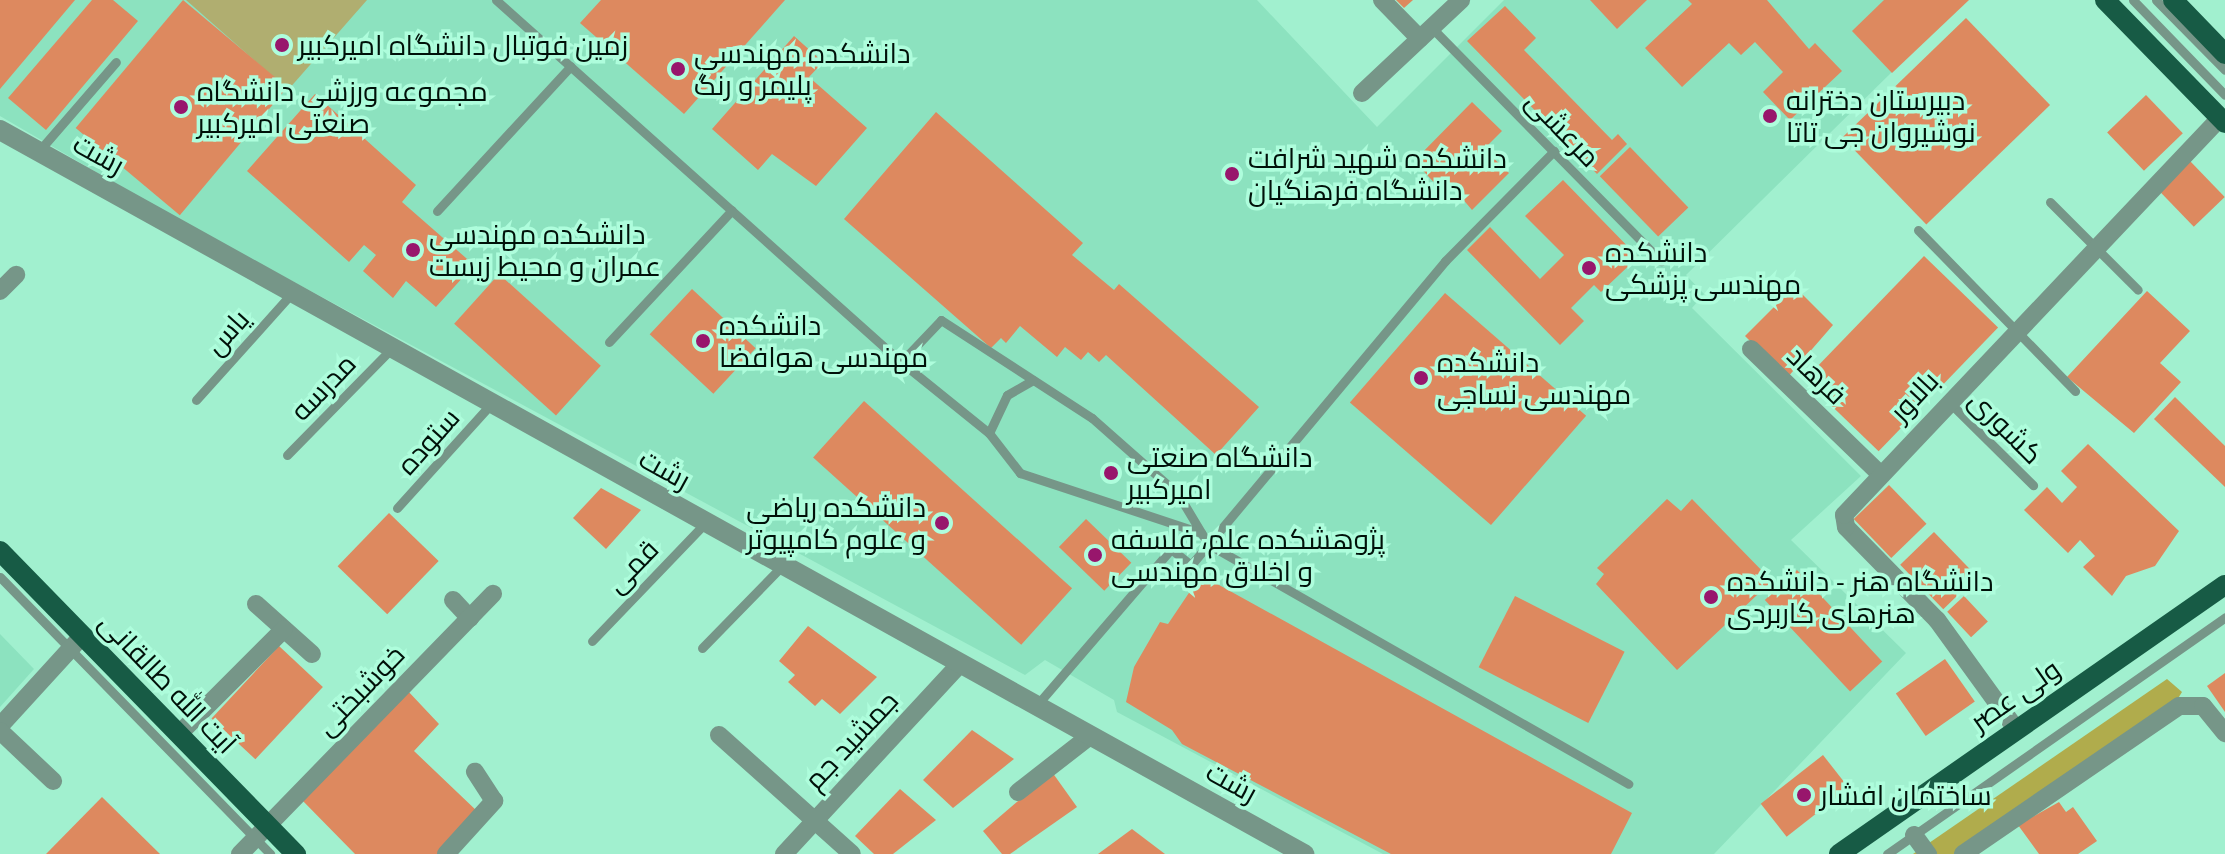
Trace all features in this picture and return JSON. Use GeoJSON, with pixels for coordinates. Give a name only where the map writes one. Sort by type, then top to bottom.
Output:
{"type":"FeatureCollection","features":[{"type":"Feature","properties":{"kind":"main road"},"geometry":{"type":"LineString","coordinates":[[2105,0],[2222,120]]}},
{"type":"Feature","properties":{"kind":"main road"},"geometry":{"type":"LineString","coordinates":[[2173,0],[2225,54]]}},
{"type":"Feature","properties":{"kind":"main road","name":"آیت الله طالقانی"},"geometry":{"type":"LineString","coordinates":[[0,551],[76,642],[179,734],[262,832],[296,854]]}},
{"type":"Feature","properties":{"kind":"main road","name":"ولی عصر"},"geometry":{"type":"LineString","coordinates":[[1839,854],[2225,585]]}},
{"type":"Feature","properties":{"kind":"street"},"geometry":{"type":"LineString","coordinates":[[1382,0],[1426,33]]}},
{"type":"Feature","properties":{"kind":"street"},"geometry":{"type":"LineString","coordinates":[[1362,93],[1461,0]]}},
{"type":"Feature","properties":{"kind":"street","name":"بالاور"},"geometry":{"type":"LineString","coordinates":[[2016,729],[1937,620],[1846,527],[1846,510],[2094,246],[2222,120]]}},
{"type":"Feature","properties":{"kind":"street","name":"رشت"},"geometry":{"type":"LineString","coordinates":[[0,130],[1090,736],[1279,849],[1304,854]]}},
{"type":"Feature","properties":{"kind":"street"},"geometry":{"type":"LineString","coordinates":[[0,291],[16,275]]}},
{"type":"Feature","properties":{"kind":"street","name":"فرهاد"},"geometry":{"type":"LineString","coordinates":[[1751,349],[1879,473]]}},
{"type":"Feature","properties":{"kind":"street","name":"خوشبختی"},"geometry":{"type":"LineString","coordinates":[[240,854],[493,594]]}},
{"type":"Feature","properties":{"kind":"street"},"geometry":{"type":"LineString","coordinates":[[453,600],[470,618]]}},
{"type":"Feature","properties":{"kind":"street"},"geometry":{"type":"LineString","coordinates":[[256,604],[312,654]]}},
{"type":"Feature","properties":{"kind":"street"},"geometry":{"type":"LineString","coordinates":[[179,734],[284,629]]}},
{"type":"Feature","properties":{"kind":"street"},"geometry":{"type":"LineString","coordinates":[[53,781],[0,729],[76,642]]}},
{"type":"Feature","properties":{"kind":"street","name":"جمشید جم"},"geometry":{"type":"LineString","coordinates":[[784,854],[960,664]]}},
{"type":"Feature","properties":{"kind":"street"},"geometry":{"type":"LineString","coordinates":[[1963,854],[2179,706],[2203,706],[2225,733]]}},
{"type":"Feature","properties":{"kind":"street"},"geometry":{"type":"LineString","coordinates":[[719,735],[852,854]]}},
{"type":"Feature","properties":{"kind":"street"},"geometry":{"type":"LineString","coordinates":[[1018,792],[1090,736]]}},
{"type":"Feature","properties":{"kind":"street"},"geometry":{"type":"LineString","coordinates":[[446,854],[494,801],[475,772]]}},
{"type":"Feature","properties":{"kind":"street"},"geometry":{"type":"LineString","coordinates":[[1914,835],[1928,854]]}},
{"type":"Feature","properties":{"kind":"lane"},"geometry":{"type":"LineString","coordinates":[[496,0],[901,362],[989,433],[1020,473],[1201,533]]}},
{"type":"Feature","properties":{"kind":"lane"},"geometry":{"type":"LineString","coordinates":[[2133,0],[2225,95]]}},
{"type":"Feature","properties":{"kind":"lane"},"geometry":{"type":"LineString","coordinates":[[2156,0],[2225,70]]}},
{"type":"Feature","properties":{"kind":"lane","name":"مرعشی"},"geometry":{"type":"LineString","coordinates":[[1426,33],[1554,151],[1661,261]]}},
{"type":"Feature","properties":{"kind":"lane"},"geometry":{"type":"LineString","coordinates":[[38,152],[116,62]]}},
{"type":"Feature","properties":{"kind":"lane"},"geometry":{"type":"LineString","coordinates":[[437,211],[571,66]]}},
{"type":"Feature","properties":{"kind":"lane"},"geometry":{"type":"LineString","coordinates":[[1036,706],[1171,549],[1191,565],[1445,261],[1554,151]]}},
{"type":"Feature","properties":{"kind":"lane"},"geometry":{"type":"LineString","coordinates":[[2050,202],[2138,290]]}},
{"type":"Feature","properties":{"kind":"lane"},"geometry":{"type":"LineString","coordinates":[[609,342],[732,210]]}},
{"type":"Feature","properties":{"kind":"lane"},"geometry":{"type":"LineString","coordinates":[[1918,230],[2075,391]]}},
{"type":"Feature","properties":{"kind":"lane","name":"یاس"},"geometry":{"type":"LineString","coordinates":[[196,400],[291,294]]}},
{"type":"Feature","properties":{"kind":"lane"},"geometry":{"type":"LineString","coordinates":[[901,362],[941,320],[1092,418],[1178,494],[1208,544],[1628,784]]}},
{"type":"Feature","properties":{"kind":"lane","name":"مدرسه"},"geometry":{"type":"LineString","coordinates":[[287,455],[391,349]]}},
{"type":"Feature","properties":{"kind":"lane"},"geometry":{"type":"LineString","coordinates":[[989,433],[1007,395],[1033,380]]}},
{"type":"Feature","properties":{"kind":"lane","name":"کشوری"},"geometry":{"type":"LineString","coordinates":[[1948,401],[2033,485]]}},
{"type":"Feature","properties":{"kind":"lane","name":"ستوده"},"geometry":{"type":"LineString","coordinates":[[397,508],[490,405]]}},
{"type":"Feature","properties":{"kind":"lane","name":"قمی"},"geometry":{"type":"LineString","coordinates":[[592,641],[705,523]]}},
{"type":"Feature","properties":{"kind":"lane"},"geometry":{"type":"LineString","coordinates":[[702,648],[782,566]]}},
{"type":"Feature","properties":{"kind":"lane"},"geometry":{"type":"LineString","coordinates":[[0,577],[76,642],[262,832],[270,854]]}},
{"type":"Feature","properties":{"kind":"lane"},"geometry":{"type":"LineString","coordinates":[[1887,854],[2225,617]]}},
{"type":"Feature","properties":{"kind":"shaded area","name":"دانشگاه صنعتی امیرکبیر"},"geometry":{"type":"Polygon","coordinates":[[[0,0],[1257,0],[1377,127],[1504,0],[1965,0],[1686,275],[1704,294],[1692,308],[1861,476],[1791,540],[1906,653],[1714,854],[1383,854],[1117,712],[1114,700],[1045,660],[1025,675],[177,219],[0,116],[0,0]]]}},
{"type":"Feature","properties":{"kind":"shaded area","name":"زمین فوتبال دانشگاه امیرکبیر"},"geometry":{"type":"Polygon","coordinates":[[[186,0],[367,0],[288,90],[186,0]]]}},
{"type":"Feature","properties":{"kind":"shaded area"},"geometry":{"type":"Polygon","coordinates":[[[0,634],[34,669],[0,707],[0,634]]]}},
{"type":"Feature","properties":{"kind":"shaded area"},"geometry":{"type":"Polygon","coordinates":[[[2167,679],[2182,692],[2177,700],[1958,854],[1913,854],[2167,679]]]}},
{"type":"Feature","properties":{"kind":"building"},"geometry":{"type":"Polygon","coordinates":[[[0,0],[75,0],[0,89],[0,0]]]}},
{"type":"Feature","properties":{"kind":"building"},"geometry":{"type":"Polygon","coordinates":[[[92,0],[113,0],[138,21],[46,130],[8,98],[92,0]]]}},
{"type":"Feature","properties":{"kind":"building","name":"مجموعه ورزشی دانشگاه صنعتی امیرکبیر"},"geometry":{"type":"Polygon","coordinates":[[[183,0],[287,87],[180,215],[76,128],[183,0]]]}},
{"type":"Feature","properties":{"kind":"building","name":"دانشکده مهندسی پلیمر و رنگ"},"geometry":{"type":"Polygon","coordinates":[[[601,0],[785,0],[684,114],[580,23],[601,0]]]}},
{"type":"Feature","properties":{"kind":"building"},"geometry":{"type":"Polygon","coordinates":[[[1396,0],[1413,0],[1404,8],[1396,0]]]}},
{"type":"Feature","properties":{"kind":"building"},"geometry":{"type":"Polygon","coordinates":[[[1590,0],[1647,0],[1617,29],[1590,0]]]}},
{"type":"Feature","properties":{"kind":"building"},"geometry":{"type":"Polygon","coordinates":[[[1688,0],[1767,0],[1809,49],[1815,43],[1842,71],[1790,120],[1763,92],[1783,72],[1755,42],[1741,55],[1729,43],[1682,87],[1645,48],[1692,4],[1688,0]]]}},
{"type":"Feature","properties":{"kind":"building"},"geometry":{"type":"Polygon","coordinates":[[[1884,0],[1969,0],[1892,73],[1852,31],[1884,0]]]}},
{"type":"Feature","properties":{"kind":"building"},"geometry":{"type":"Polygon","coordinates":[[[1505,6],[1536,38],[1524,50],[1612,140],[1618,134],[1627,144],[1597,174],[1467,41],[1505,6]]]}},
{"type":"Feature","properties":{"kind":"building"},"geometry":{"type":"Polygon","coordinates":[[[1966,18],[2050,105],[1926,225],[1842,137],[1966,18]]]}},
{"type":"Feature","properties":{"kind":"building"},"geometry":{"type":"Polygon","coordinates":[[[794,36],[823,62],[809,77],[867,128],[816,186],[772,154],[758,170],[712,129],[794,36]]]}},
{"type":"Feature","properties":{"kind":"building"},"geometry":{"type":"Polygon","coordinates":[[[315,94],[416,185],[402,202],[474,265],[436,307],[406,281],[393,298],[363,271],[376,255],[364,245],[349,262],[247,171],[315,94]]]}},
{"type":"Feature","properties":{"kind":"building"},"geometry":{"type":"Polygon","coordinates":[[[2146,95],[2183,133],[2144,171],[2107,133],[2146,95]]]}},
{"type":"Feature","properties":{"kind":"building"},"geometry":{"type":"Polygon","coordinates":[[[1472,102],[1502,131],[1484,149],[1509,173],[1472,210],[1450,184],[1443,192],[1414,161],[1472,102]]]}},
{"type":"Feature","properties":{"kind":"building"},"geometry":{"type":"Polygon","coordinates":[[[936,112],[1083,243],[1072,255],[1114,290],[1119,284],[1259,407],[1216,455],[1106,355],[1099,362],[1088,352],[1081,360],[1065,347],[1057,357],[1020,326],[1006,343],[1001,338],[991,348],[844,219],[936,112]]]}},
{"type":"Feature","properties":{"kind":"building"},"geometry":{"type":"Polygon","coordinates":[[[1630,147],[1688,207],[1658,237],[1600,176],[1630,147]]]}},
{"type":"Feature","properties":{"kind":"building"},"geometry":{"type":"Polygon","coordinates":[[[2190,161],[2225,197],[2194,227],[2159,191],[2190,161]]]}},
{"type":"Feature","properties":{"kind":"building","name":"دانشکده مهندسی پزشکی"},"geometry":{"type":"Polygon","coordinates":[[[1563,180],[1638,257],[1601,292],[1594,285],[1571,308],[1584,321],[1560,345],[1467,250],[1490,227],[1540,279],[1564,255],[1525,216],[1563,180]]]}},
{"type":"Feature","properties":{"kind":"building"},"geometry":{"type":"Polygon","coordinates":[[[1924,256],[1998,328],[1879,451],[1805,380],[1924,256]]]}},
{"type":"Feature","properties":{"kind":"building"},"geometry":{"type":"Polygon","coordinates":[[[499,274],[601,366],[556,415],[454,324],[499,274]]]}},
{"type":"Feature","properties":{"kind":"building","name":"دانشکده مهندسی هوافضا"},"geometry":{"type":"Polygon","coordinates":[[[692,289],[756,348],[713,394],[650,334],[692,289]]]}},
{"type":"Feature","properties":{"kind":"building"},"geometry":{"type":"Polygon","coordinates":[[[1798,290],[1833,325],[1787,378],[1745,336],[1788,293],[1798,290]]]}},
{"type":"Feature","properties":{"kind":"building"},"geometry":{"type":"Polygon","coordinates":[[[2147,291],[2190,331],[2160,363],[2181,382],[2134,433],[2067,377],[2147,291]]]}},
{"type":"Feature","properties":{"kind":"building"},"geometry":{"type":"Polygon","coordinates":[[[1445,293],[1586,416],[1491,525],[1350,402],[1445,293]]]}},
{"type":"Feature","properties":{"kind":"building"},"geometry":{"type":"Polygon","coordinates":[[[2175,397],[2225,446],[2225,487],[2154,419],[2175,397]]]}},
{"type":"Feature","properties":{"kind":"building","name":"دانشکده ریاضی و علوم کامپیوتر"},"geometry":{"type":"Polygon","coordinates":[[[864,401],[1072,588],[1021,645],[813,457],[864,401]]]}},
{"type":"Feature","properties":{"kind":"building"},"geometry":{"type":"Polygon","coordinates":[[[2088,444],[2179,531],[2155,566],[2126,576],[2112,596],[2083,567],[2095,556],[2080,540],[2068,553],[2024,510],[2047,487],[2062,503],[2077,487],[2061,471],[2088,444]]]}},
{"type":"Feature","properties":{"kind":"building"},"geometry":{"type":"Polygon","coordinates":[[[1889,485],[1927,524],[1891,558],[1854,519],[1889,485]]]}},
{"type":"Feature","properties":{"kind":"building"},"geometry":{"type":"Polygon","coordinates":[[[601,488],[641,510],[606,549],[573,518],[601,488]]]}},
{"type":"Feature","properties":{"kind":"building"},"geometry":{"type":"Polygon","coordinates":[[[1667,499],[1681,511],[1692,499],[1772,581],[1677,670],[1596,584],[1604,574],[1597,568],[1667,499]]]}},
{"type":"Feature","properties":{"kind":"building"},"geometry":{"type":"Polygon","coordinates":[[[389,513],[439,561],[387,614],[338,566],[389,513]]]}},
{"type":"Feature","properties":{"kind":"building","name":"پژوهشکده علم، فلسفه و اخلاق مهندسی"},"geometry":{"type":"Polygon","coordinates":[[[1086,519],[1131,563],[1104,591],[1059,547],[1086,519]]]}},
{"type":"Feature","properties":{"kind":"building"},"geometry":{"type":"Polygon","coordinates":[[[1934,532],[1977,577],[1943,609],[1900,565],[1934,532]]]}},
{"type":"Feature","properties":{"kind":"building"},"geometry":{"type":"Polygon","coordinates":[[[1797,570],[1882,661],[1850,691],[1765,600],[1797,570]]]}},
{"type":"Feature","properties":{"kind":"building"},"geometry":{"type":"Polygon","coordinates":[[[1201,575],[1632,813],[1611,854],[1391,854],[1182,744],[1172,730],[1126,702],[1134,667],[1160,622],[1168,624],[1201,575]]]}},
{"type":"Feature","properties":{"kind":"building"},"geometry":{"type":"Polygon","coordinates":[[[1515,596],[1625,652],[1588,723],[1479,667],[1515,596]]]}},
{"type":"Feature","properties":{"kind":"building"},"geometry":{"type":"Polygon","coordinates":[[[1964,596],[1988,622],[1971,637],[1947,612],[1964,596]]]}},
{"type":"Feature","properties":{"kind":"building"},"geometry":{"type":"Polygon","coordinates":[[[808,626],[877,677],[840,714],[822,699],[815,706],[788,682],[795,675],[779,661],[808,626]]]}},
{"type":"Feature","properties":{"kind":"building"},"geometry":{"type":"Polygon","coordinates":[[[279,646],[323,687],[255,759],[211,718],[279,646]]]}},
{"type":"Feature","properties":{"kind":"building"},"geometry":{"type":"Polygon","coordinates":[[[1945,659],[1975,702],[1926,736],[1896,693],[1945,659]]]}},
{"type":"Feature","properties":{"kind":"building"},"geometry":{"type":"Polygon","coordinates":[[[2225,673],[2225,712],[2207,686],[2225,673]]]}},
{"type":"Feature","properties":{"kind":"building"},"geometry":{"type":"Polygon","coordinates":[[[406,689],[439,724],[414,751],[479,813],[440,854],[355,854],[301,799],[406,689]]]}},
{"type":"Feature","properties":{"kind":"building"},"geometry":{"type":"Polygon","coordinates":[[[972,730],[1014,759],[953,808],[923,780],[972,730]]]}},
{"type":"Feature","properties":{"kind":"building","name":"ساختمان افشار"},"geometry":{"type":"Polygon","coordinates":[[[1823,755],[1849,788],[1787,837],[1761,804],[1823,755]]]}},
{"type":"Feature","properties":{"kind":"building"},"geometry":{"type":"Polygon","coordinates":[[[1052,772],[1077,807],[1010,854],[1002,854],[983,831],[1052,772]]]}},
{"type":"Feature","properties":{"kind":"building"},"geometry":{"type":"Polygon","coordinates":[[[900,789],[936,820],[893,854],[874,854],[855,836],[900,789]]]}},
{"type":"Feature","properties":{"kind":"building"},"geometry":{"type":"Polygon","coordinates":[[[102,797],[160,854],[46,854],[102,797]]]}},
{"type":"Feature","properties":{"kind":"building"},"geometry":{"type":"Polygon","coordinates":[[[2059,802],[2066,812],[2073,807],[2097,841],[2078,854],[2039,854],[2018,825],[2059,802]]]}},
{"type":"Feature","properties":{"kind":"building"},"geometry":{"type":"Polygon","coordinates":[[[1132,829],[1165,854],[1098,854],[1132,829]]]}},
{"type":"Feature","properties":{"kind":"place","name":"زمین فوتبال دانشگاه امیرکبیر"},"geometry":{"type":"Point","coordinates":[282,45]}},
{"type":"Feature","properties":{"kind":"place","name":"دانشکده مهندسی پلیمر و رنگ"},"geometry":{"type":"Point","coordinates":[678,69]}},
{"type":"Feature","properties":{"kind":"place","name":"مجموعه ورزشی دانشگاه صنعتی امیرکبیر"},"geometry":{"type":"Point","coordinates":[181,107]}},
{"type":"Feature","properties":{"kind":"place","name":"دبیرستان دخترانه نوشیروان جی تاتا"},"geometry":{"type":"Point","coordinates":[1770,116]}},
{"type":"Feature","properties":{"kind":"place","name":"دانشکده شهید شرافت دانشگاه فرهنگیان"},"geometry":{"type":"Point","coordinates":[1232,174]}},
{"type":"Feature","properties":{"kind":"place","name":"دانشکده مهندسی عمران و محیط زیست"},"geometry":{"type":"Point","coordinates":[413,250]}},
{"type":"Feature","properties":{"kind":"place","name":"دانشکده مهندسی پزشکی"},"geometry":{"type":"Point","coordinates":[1589,268]}},
{"type":"Feature","properties":{"kind":"place","name":"دانشکده مهندسی هوافضا"},"geometry":{"type":"Point","coordinates":[703,341]}},
{"type":"Feature","properties":{"kind":"place","name":"دانشکده مهندسی نساجی"},"geometry":{"type":"Point","coordinates":[1421,378]}},
{"type":"Feature","properties":{"kind":"place","name":"دانشگاه صنعتی امیرکبیر"},"geometry":{"type":"Point","coordinates":[1111,473]}},
{"type":"Feature","properties":{"kind":"place","name":"دانشکده ریاضی و علوم کامپیوتر"},"geometry":{"type":"Point","coordinates":[942,523]}},
{"type":"Feature","properties":{"kind":"place","name":"پژوهشکده علم، فلسفه و اخلاق مهندسی"},"geometry":{"type":"Point","coordinates":[1095,555]}},
{"type":"Feature","properties":{"kind":"place","name":"دانشگاه هنر - دانشکده هنرهای کاربردی"},"geometry":{"type":"Point","coordinates":[1711,597]}},
{"type":"Feature","properties":{"kind":"place","name":"ساختمان افشار"},"geometry":{"type":"Point","coordinates":[1804,795]}}]}
